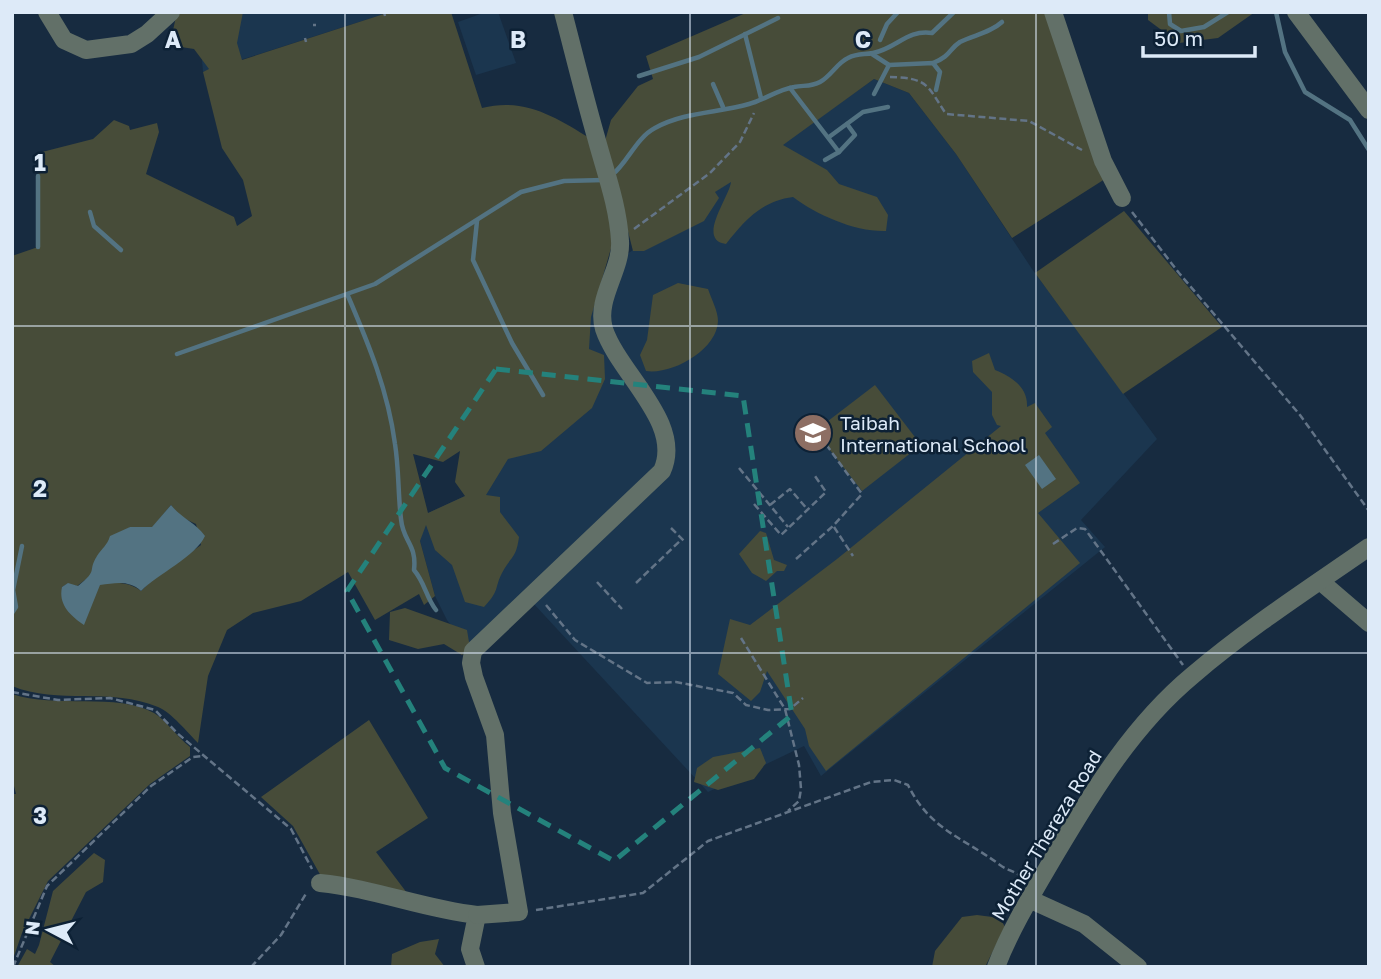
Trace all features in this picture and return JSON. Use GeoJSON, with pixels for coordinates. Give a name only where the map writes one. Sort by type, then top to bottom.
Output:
{"type":"FeatureCollection","features":[{"type":"Feature","properties":{"kind":"street"},"geometry":{"type":"LineString","coordinates":[[47,12],[64,40],[86,50],[131,44],[148,34],[171,12]]}},
{"type":"Feature","properties":{"kind":"street"},"geometry":{"type":"LineString","coordinates":[[320,883],[361,888],[450,912],[477,915],[519,912],[502,813],[495,735],[471,663],[478,645],[640,493],[662,471],[666,461],[669,448],[663,425],[614,352],[603,322],[605,297],[620,253],[620,239],[605,166],[563,12]]}},
{"type":"Feature","properties":{"kind":"street"},"geometry":{"type":"LineString","coordinates":[[1053,12],[1103,162],[1122,198]]}},
{"type":"Feature","properties":{"kind":"street"},"geometry":{"type":"LineString","coordinates":[[1296,12],[1369,110]]}},
{"type":"Feature","properties":{"kind":"street","name":"Mother Thereza Road"},"geometry":{"type":"LineString","coordinates":[[996,967],[1032,895],[1106,771],[1129,739],[1191,676],[1369,547]]}},
{"type":"Feature","properties":{"kind":"street"},"geometry":{"type":"LineString","coordinates":[[1321,581],[1369,623]]}},
{"type":"Feature","properties":{"kind":"street"},"geometry":{"type":"LineString","coordinates":[[1032,895],[1084,924],[1138,967]]}},
{"type":"Feature","properties":{"kind":"street"},"geometry":{"type":"LineString","coordinates":[[476,967],[471,949],[477,915]]}},
{"type":"Feature","properties":{"kind":"path"},"geometry":{"type":"LineString","coordinates":[[890,77],[912,78],[929,85],[946,114],[1029,121],[1103,162]]}},
{"type":"Feature","properties":{"kind":"path"},"geometry":{"type":"LineString","coordinates":[[620,239],[710,173],[740,142],[754,113]]}},
{"type":"Feature","properties":{"kind":"path"},"geometry":{"type":"LineString","coordinates":[[1122,198],[1180,273],[1300,415],[1369,511]]}},
{"type":"Feature","properties":{"kind":"path"},"geometry":{"type":"LineString","coordinates":[[796,559],[833,526],[862,494],[807,418]]}},
{"type":"Feature","properties":{"kind":"path"},"geometry":{"type":"LineString","coordinates":[[739,468],[788,527]]}},
{"type":"Feature","properties":{"kind":"path"},"geometry":{"type":"LineString","coordinates":[[754,504],[781,535],[826,492],[815,476]]}},
{"type":"Feature","properties":{"kind":"path"},"geometry":{"type":"LineString","coordinates":[[770,505],[790,489],[808,510]]}},
{"type":"Feature","properties":{"kind":"path"},"geometry":{"type":"LineString","coordinates":[[833,526],[853,556]]}},
{"type":"Feature","properties":{"kind":"path"},"geometry":{"type":"LineString","coordinates":[[636,583],[683,540],[671,528]]}},
{"type":"Feature","properties":{"kind":"path"},"geometry":{"type":"LineString","coordinates":[[1053,544],[1077,528],[1085,529],[1191,676]]}},
{"type":"Feature","properties":{"kind":"path"},"geometry":{"type":"LineString","coordinates":[[597,582],[622,609]]}},
{"type":"Feature","properties":{"kind":"path"},"geometry":{"type":"LineString","coordinates":[[535,592],[575,640],[648,683],[676,682],[733,694],[746,705],[785,709],[790,709],[803,698]]}},
{"type":"Feature","properties":{"kind":"path"},"geometry":{"type":"LineString","coordinates":[[741,638],[785,709],[802,789],[799,801],[786,813]]}},
{"type":"Feature","properties":{"kind":"path"},"geometry":{"type":"LineString","coordinates":[[12,692],[58,700],[110,698],[155,710],[291,829],[320,883],[307,892],[281,936],[251,967]]}},
{"type":"Feature","properties":{"kind":"path"},"geometry":{"type":"LineString","coordinates":[[193,745],[193,758]]}},
{"type":"Feature","properties":{"kind":"path"},"geometry":{"type":"LineString","coordinates":[[13,967],[47,886],[151,786],[193,758],[205,755]]}},
{"type":"Feature","properties":{"kind":"path"},"geometry":{"type":"LineString","coordinates":[[519,912],[643,893],[708,841],[871,782],[894,780],[908,785],[919,807],[936,824],[967,845],[991,855],[1001,866],[1019,873],[1032,895]]}},
{"type":"Feature","properties":{"kind":"highlighted area"},"geometry":{"type":"Polygon","coordinates":[[[496,369],[743,396],[792,715],[614,861],[445,768],[347,591],[496,369]]]}},
{"type":"Feature","properties":{"kind":"shaded area"},"geometry":{"type":"Polygon","coordinates":[[[198,12],[390,12],[203,72],[198,12]]]}},
{"type":"Feature","properties":{"kind":"shaded area"},"geometry":{"type":"Polygon","coordinates":[[[486,12],[498,12],[516,63],[476,75],[458,22],[486,12]]]}},
{"type":"Feature","properties":{"kind":"shaded area","name":"Taibah International School"},"geometry":{"type":"Polygon","coordinates":[[[874,79],[909,93],[956,154],[1032,269],[1157,439],[1081,520],[1105,547],[821,776],[804,746],[708,792],[533,603],[467,645],[447,620],[435,596],[420,541],[428,513],[465,496],[561,301],[874,79]]]}},
{"type":"Feature","properties":{"kind":"shaded area"},"geometry":{"type":"Polygon","coordinates":[[[1039,455],[1056,479],[1042,489],[1025,465],[1039,455]]]}},
{"type":"Feature","properties":{"kind":"shaded area"},"geometry":{"type":"Polygon","coordinates":[[[171,505],[205,536],[194,551],[141,591],[127,584],[100,585],[84,625],[75,618],[64,605],[62,587],[68,583],[78,586],[88,576],[110,536],[130,527],[152,527],[171,505]]]}},
{"type":"Feature","properties":{"kind":"green space"},"geometry":{"type":"Polygon","coordinates":[[[177,12],[243,12],[237,43],[242,60],[390,12],[451,12],[482,108],[497,105],[526,107],[565,123],[591,139],[614,238],[591,317],[589,349],[604,355],[605,379],[592,408],[541,451],[508,459],[486,495],[500,497],[500,512],[519,537],[515,554],[502,573],[489,601],[484,607],[465,602],[452,565],[435,550],[426,525],[420,541],[435,596],[424,605],[419,594],[375,620],[348,572],[301,601],[253,613],[227,630],[208,676],[198,743],[169,714],[140,701],[30,692],[12,686],[12,256],[38,247],[38,176],[42,152],[93,139],[114,120],[129,126],[130,130],[157,123],[159,132],[146,174],[234,217],[237,226],[252,216],[243,180],[222,148],[203,72],[209,69],[194,49],[181,47],[172,35],[177,12]],[[460,451],[443,462],[413,454],[428,513],[465,496],[455,482],[460,451]],[[171,505],[152,528],[130,527],[97,557],[93,574],[78,585],[114,582],[133,586],[141,591],[155,577],[201,545],[196,524],[179,516],[171,505]]]}},
{"type":"Feature","properties":{"kind":"green space"},"geometry":{"type":"Polygon","coordinates":[[[748,12],[1046,12],[1105,179],[1012,238],[956,154],[909,93],[874,79],[783,145],[827,170],[839,184],[877,197],[888,215],[886,231],[862,229],[837,221],[793,197],[763,207],[740,227],[726,244],[718,241],[714,235],[714,227],[731,182],[715,192],[719,198],[704,221],[644,251],[633,251],[605,141],[611,120],[638,86],[653,79],[646,56],[748,12]]]}},
{"type":"Feature","properties":{"kind":"green space"},"geometry":{"type":"Polygon","coordinates":[[[1148,12],[1255,12],[1218,38],[1179,43],[1148,20],[1148,12]]]}},
{"type":"Feature","properties":{"kind":"green space"},"geometry":{"type":"Polygon","coordinates":[[[1124,211],[1222,327],[1123,394],[1035,273],[1124,211]]]}},
{"type":"Feature","properties":{"kind":"green space"},"geometry":{"type":"Polygon","coordinates":[[[678,283],[708,289],[718,317],[716,332],[702,351],[680,365],[646,371],[640,355],[647,340],[653,295],[678,283]]]}},
{"type":"Feature","properties":{"kind":"green space"},"geometry":{"type":"Polygon","coordinates":[[[989,353],[995,370],[1022,388],[1027,407],[1035,403],[1052,427],[1045,433],[1080,483],[1038,513],[1080,563],[826,771],[809,746],[805,729],[767,671],[760,692],[751,701],[718,674],[730,619],[750,625],[837,559],[1001,426],[997,425],[992,415],[992,392],[973,372],[972,361],[989,353]]]}},
{"type":"Feature","properties":{"kind":"green space"},"geometry":{"type":"Polygon","coordinates":[[[875,385],[921,445],[862,491],[815,431],[875,385]]]}},
{"type":"Feature","properties":{"kind":"green space"},"geometry":{"type":"Polygon","coordinates":[[[760,531],[766,533],[774,560],[787,565],[784,571],[777,571],[766,581],[752,573],[739,554],[760,531]]]}},
{"type":"Feature","properties":{"kind":"green space"},"geometry":{"type":"Polygon","coordinates":[[[405,608],[467,630],[470,648],[462,655],[444,644],[418,649],[389,640],[390,612],[405,608]]]}},
{"type":"Feature","properties":{"kind":"green space"},"geometry":{"type":"Polygon","coordinates":[[[12,694],[48,700],[122,703],[139,707],[163,720],[190,747],[190,756],[150,784],[48,881],[22,933],[12,962],[12,794],[16,794],[12,778],[12,694]]]}},
{"type":"Feature","properties":{"kind":"green space"},"geometry":{"type":"Polygon","coordinates":[[[369,720],[428,818],[376,852],[407,893],[322,878],[293,826],[261,797],[369,720]]]}},
{"type":"Feature","properties":{"kind":"green space"},"geometry":{"type":"Polygon","coordinates":[[[760,748],[766,763],[754,779],[718,790],[694,782],[697,768],[713,757],[760,748]]]}},
{"type":"Feature","properties":{"kind":"green space"},"geometry":{"type":"Polygon","coordinates":[[[94,853],[105,860],[103,882],[86,892],[50,962],[56,967],[17,967],[27,949],[35,954],[53,891],[94,853]]]}},
{"type":"Feature","properties":{"kind":"green space"},"geometry":{"type":"Polygon","coordinates":[[[977,915],[1000,918],[1005,927],[985,967],[932,967],[935,951],[962,917],[977,915]]]}},
{"type":"Feature","properties":{"kind":"green space"},"geometry":{"type":"Polygon","coordinates":[[[439,939],[435,954],[445,967],[391,967],[392,954],[420,942],[439,939]]]}},
{"type":"Feature","properties":{"kind":"waterway"},"geometry":{"type":"LineString","coordinates":[[880,40],[887,24],[898,12]]}},
{"type":"Feature","properties":{"kind":"waterway"},"geometry":{"type":"LineString","coordinates":[[612,175],[648,132],[655,128],[689,116],[749,104],[788,88],[817,84],[844,60],[881,51],[915,34],[932,33],[954,12]]}},
{"type":"Feature","properties":{"kind":"waterway"},"geometry":{"type":"LineString","coordinates":[[1169,12],[1170,24],[1181,31],[1204,27],[1228,12]]}},
{"type":"Feature","properties":{"kind":"waterway"},"geometry":{"type":"LineString","coordinates":[[1276,12],[1285,52],[1305,92],[1350,120],[1369,150]]}},
{"type":"Feature","properties":{"kind":"waterway"},"geometry":{"type":"LineString","coordinates":[[639,76],[699,57],[778,18]]}},
{"type":"Feature","properties":{"kind":"waterway"},"geometry":{"type":"LineString","coordinates":[[933,63],[943,58],[960,42],[1002,22]]}},
{"type":"Feature","properties":{"kind":"waterway"},"geometry":{"type":"LineString","coordinates":[[745,34],[761,98]]}},
{"type":"Feature","properties":{"kind":"waterway"},"geometry":{"type":"LineString","coordinates":[[872,54],[889,65],[933,63],[940,72],[936,90]]}},
{"type":"Feature","properties":{"kind":"waterway"},"geometry":{"type":"LineString","coordinates":[[874,94],[889,65]]}},
{"type":"Feature","properties":{"kind":"waterway"},"geometry":{"type":"LineString","coordinates":[[713,84],[723,107]]}},
{"type":"Feature","properties":{"kind":"waterway"},"geometry":{"type":"LineString","coordinates":[[790,88],[839,152]]}},
{"type":"Feature","properties":{"kind":"waterway"},"geometry":{"type":"LineString","coordinates":[[829,137],[863,112],[888,107]]}},
{"type":"Feature","properties":{"kind":"waterway"},"geometry":{"type":"LineString","coordinates":[[825,160],[839,152],[855,135],[847,124]]}},
{"type":"Feature","properties":{"kind":"waterway"},"geometry":{"type":"LineString","coordinates":[[38,176],[38,247]]}},
{"type":"Feature","properties":{"kind":"waterway"},"geometry":{"type":"LineString","coordinates":[[177,354],[375,284],[521,192],[564,181],[604,180]]}},
{"type":"Feature","properties":{"kind":"waterway"},"geometry":{"type":"LineString","coordinates":[[90,212],[94,226],[121,250]]}},
{"type":"Feature","properties":{"kind":"waterway"},"geometry":{"type":"LineString","coordinates":[[477,221],[473,260],[512,343],[543,395]]}},
{"type":"Feature","properties":{"kind":"waterway"},"geometry":{"type":"LineString","coordinates":[[348,296],[388,405],[396,453],[402,527],[414,554],[414,570],[436,610]]}},
{"type":"Feature","properties":{"kind":"waterway"},"geometry":{"type":"LineString","coordinates":[[12,613],[16,607],[13,590],[22,546]]}},
{"type":"Feature","properties":{"kind":"place","name":"Taibah International School"},"geometry":{"type":"Point","coordinates":[813,433]}}]}
